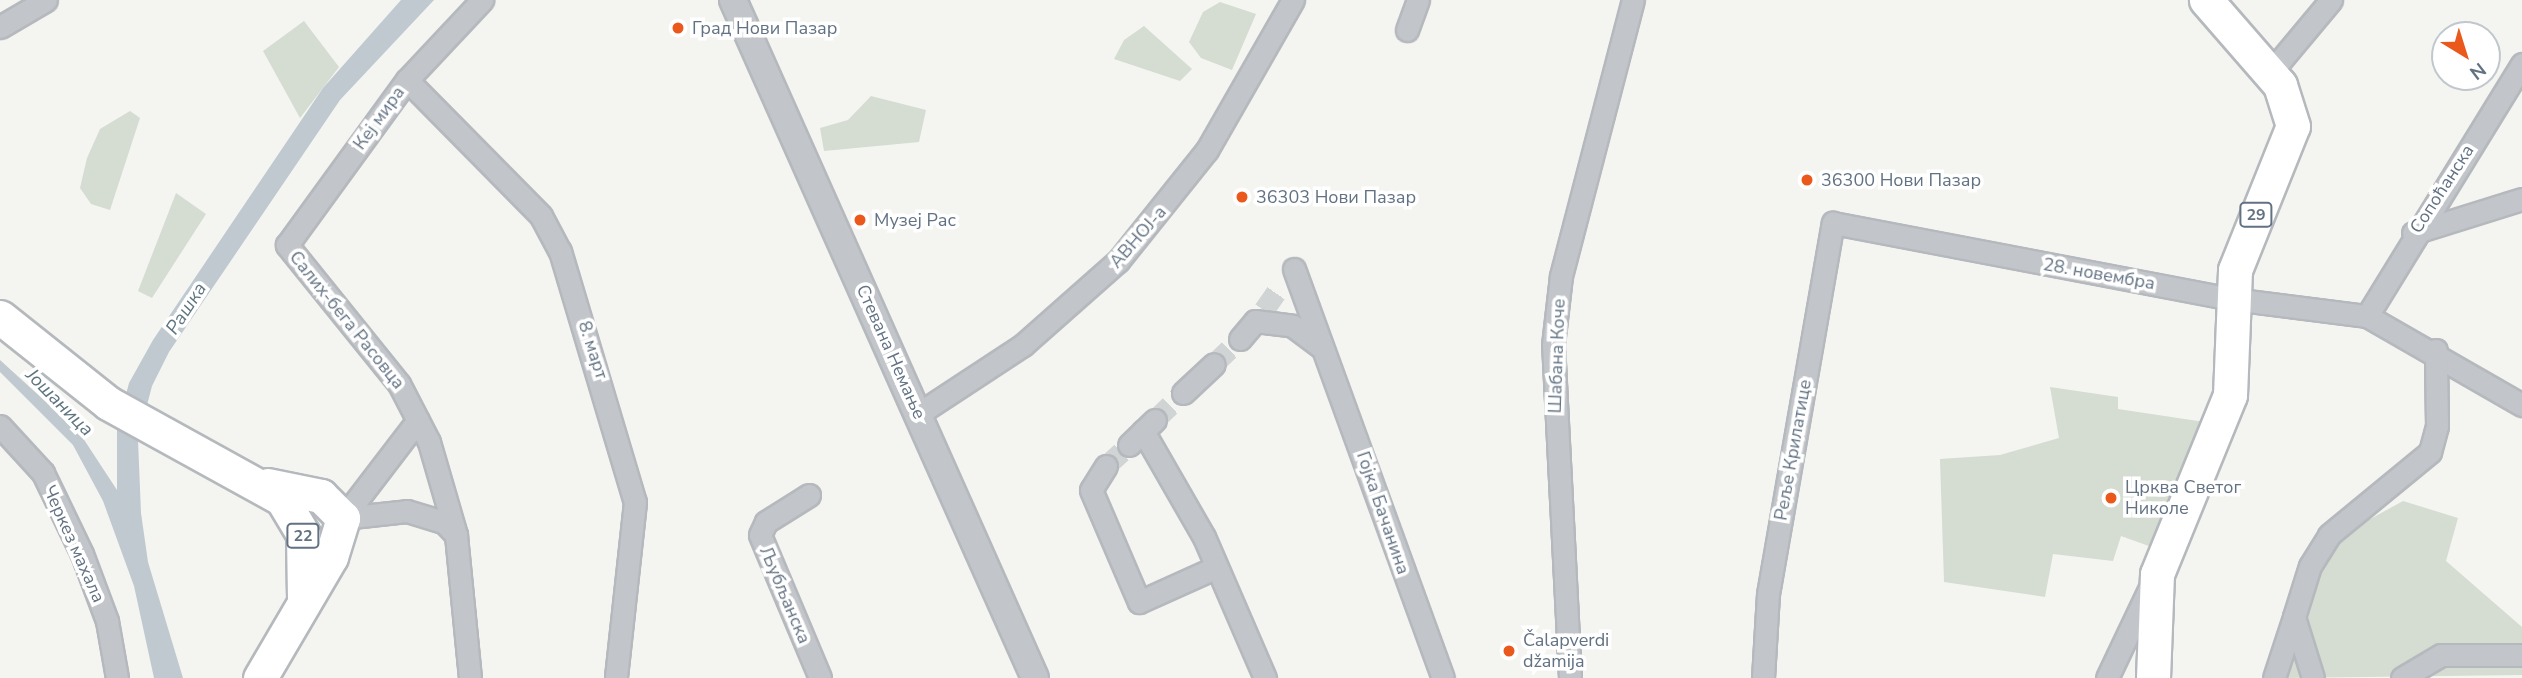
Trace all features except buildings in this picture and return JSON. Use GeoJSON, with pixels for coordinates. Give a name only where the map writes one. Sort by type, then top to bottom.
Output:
{"type":"FeatureCollection","features":[{"type":"Feature","properties":{"kind":"main road","name":"29"},"geometry":{"type":"LineString","coordinates":[[2152,678],[2157,574],[2230,395],[2232,299],[2238,257],[2292,135],[2287,97],[2270,73],[2206,0]]}},
{"type":"Feature","properties":{"kind":"main road","name":"22"},"geometry":{"type":"LineString","coordinates":[[0,317],[108,403],[162,435],[268,485],[321,496],[343,518],[335,549],[304,598],[261,677]]}},
{"type":"Feature","properties":{"kind":"main road","name":"22"},"geometry":{"type":"LineString","coordinates":[[268,485],[303,534],[304,598]]}},
{"type":"Feature","properties":{"kind":"street"},"geometry":{"type":"LineString","coordinates":[[0,27],[46,0]]}},
{"type":"Feature","properties":{"kind":"street","name":"Кеј мира"},"geometry":{"type":"LineString","coordinates":[[287,245],[407,80],[482,0]]}},
{"type":"Feature","properties":{"kind":"street","name":"Стевана Немање"},"geometry":{"type":"LineString","coordinates":[[733,0],[748,13],[918,414],[1035,678]]}},
{"type":"Feature","properties":{"kind":"street","name":"АВНОЈ-а"},"geometry":{"type":"LineString","coordinates":[[918,414],[1023,345],[1118,261],[1207,150],[1293,0]]}},
{"type":"Feature","properties":{"kind":"street"},"geometry":{"type":"LineString","coordinates":[[1406,30],[1418,0]]}},
{"type":"Feature","properties":{"kind":"street","name":"Шабана Коче"},"geometry":{"type":"LineString","coordinates":[[1570,678],[1554,335],[1561,276],[1633,0]]}},
{"type":"Feature","properties":{"kind":"street"},"geometry":{"type":"LineString","coordinates":[[2270,73],[2330,0]]}},
{"type":"Feature","properties":{"kind":"street","name":"Сопоћанска"},"geometry":{"type":"LineString","coordinates":[[2367,316],[2413,233],[2522,64]]}},
{"type":"Feature","properties":{"kind":"street","name":"8. март"},"geometry":{"type":"LineString","coordinates":[[407,80],[541,216],[560,251],[635,502],[616,678]]}},
{"type":"Feature","properties":{"kind":"street"},"geometry":{"type":"LineString","coordinates":[[2413,233],[2522,199]]}},
{"type":"Feature","properties":{"kind":"street","name":"28. новембра"},"geometry":{"type":"LineString","coordinates":[[1833,223],[2232,299],[2367,316],[2436,350],[2522,405]]}},
{"type":"Feature","properties":{"kind":"street","name":"Реље Крилатице"},"geometry":{"type":"LineString","coordinates":[[1763,678],[1769,594],[1833,223]]}},
{"type":"Feature","properties":{"kind":"street","name":"Салих-бега Расовца"},"geometry":{"type":"LineString","coordinates":[[287,245],[400,384],[418,420],[456,535],[470,678]]}},
{"type":"Feature","properties":{"kind":"street","name":"Гојка Бачанина"},"geometry":{"type":"LineString","coordinates":[[1287,278],[1322,348],[1443,678]]}},
{"type":"Feature","properties":{"kind":"street"},"geometry":{"type":"LineString","coordinates":[[1240,339],[1260,315],[1306,331],[1322,348]]}},
{"type":"Feature","properties":{"kind":"street"},"geometry":{"type":"LineString","coordinates":[[2274,678],[2310,566],[2329,535],[2430,452],[2437,426],[2436,350]]}},
{"type":"Feature","properties":{"kind":"street"},"geometry":{"type":"LineString","coordinates":[[1183,393],[1214,364]]}},
{"type":"Feature","properties":{"kind":"street"},"geometry":{"type":"LineString","coordinates":[[343,518],[418,420]]}},
{"type":"Feature","properties":{"kind":"street","name":"Черкез махала"},"geometry":{"type":"LineString","coordinates":[[0,426],[43,473],[82,554],[107,621],[117,678]]}},
{"type":"Feature","properties":{"kind":"street"},"geometry":{"type":"LineString","coordinates":[[1143,432],[1217,567],[1265,678]]}},
{"type":"Feature","properties":{"kind":"street"},"geometry":{"type":"LineString","coordinates":[[1105,466],[1090,483],[1093,500],[1139,602],[1217,567]]}},
{"type":"Feature","properties":{"kind":"street","name":"Љубљанска"},"geometry":{"type":"LineString","coordinates":[[809,495],[766,522],[760,535],[820,678]]}},
{"type":"Feature","properties":{"kind":"street"},"geometry":{"type":"LineString","coordinates":[[343,518],[407,511],[444,522],[456,535]]}},
{"type":"Feature","properties":{"kind":"street"},"geometry":{"type":"LineString","coordinates":[[2107,678],[2157,574]]}},
{"type":"Feature","properties":{"kind":"street"},"geometry":{"type":"LineString","coordinates":[[2294,617],[2313,678]]}},
{"type":"Feature","properties":{"kind":"street"},"geometry":{"type":"LineString","coordinates":[[2402,678],[2441,655],[2522,655]]}},
{"type":"Feature","properties":{"kind":"shaded area"},"geometry":{"type":"Polygon","coordinates":[[[1220,2],[1256,14],[1232,70],[1201,58],[1189,42],[1203,12],[1220,2]]]}},
{"type":"Feature","properties":{"kind":"shaded area"},"geometry":{"type":"Polygon","coordinates":[[[304,21],[339,67],[300,118],[263,51],[304,21]]]}},
{"type":"Feature","properties":{"kind":"shaded area"},"geometry":{"type":"Polygon","coordinates":[[[1144,26],[1192,69],[1180,81],[1114,59],[1124,40],[1144,26]]]}},
{"type":"Feature","properties":{"kind":"shaded area"},"geometry":{"type":"Polygon","coordinates":[[[871,96],[926,110],[919,142],[824,151],[820,128],[848,120],[871,96]]]}},
{"type":"Feature","properties":{"kind":"shaded area"},"geometry":{"type":"Polygon","coordinates":[[[130,111],[140,118],[110,210],[91,204],[80,188],[87,158],[100,129],[130,111]]]}},
{"type":"Feature","properties":{"kind":"shaded area"},"geometry":{"type":"Polygon","coordinates":[[[176,193],[206,214],[152,298],[138,291],[176,193]]]}},
{"type":"Feature","properties":{"kind":"shaded area"},"geometry":{"type":"Polygon","coordinates":[[[2050,387],[2118,397],[2118,409],[2218,424],[2160,550],[2121,536],[2113,561],[2053,554],[2045,597],[1944,582],[1940,459],[2000,455],[2059,438],[2050,387]]]}},
{"type":"Feature","properties":{"kind":"shaded area"},"geometry":{"type":"Polygon","coordinates":[[[2403,501],[2458,518],[2446,561],[2522,627],[2522,675],[2284,678],[2323,561],[2343,534],[2403,501]]]}},
{"type":"Feature","properties":{"kind":"water","name":"Рашка"},"geometry":{"type":"Polygon","coordinates":[[[401,0],[434,0],[340,100],[169,352],[152,386],[138,440],[141,513],[148,562],[183,678],[154,678],[134,586],[103,501],[73,445],[0,372],[0,360],[79,432],[117,490],[117,428],[129,383],[153,340],[323,88],[401,0]]]}},
{"type":"Feature","properties":{"kind":"tunnel"},"geometry":{"type":"LineString","coordinates":[[1264,310],[1281,286]]}},
{"type":"Feature","properties":{"kind":"tunnel"},"geometry":{"type":"LineString","coordinates":[[1214,364],[1240,339]]}},
{"type":"Feature","properties":{"kind":"tunnel"},"geometry":{"type":"LineString","coordinates":[[1155,420],[1183,393]]}},
{"type":"Feature","properties":{"kind":"tunnel"},"geometry":{"type":"LineString","coordinates":[[1106,466],[1129,445]]}},
{"type":"Feature","properties":{"kind":"place","name":"Град Нови Пазар"},"geometry":{"type":"Point","coordinates":[678,28]}},
{"type":"Feature","properties":{"kind":"place","name":"36300 Нови Пазар"},"geometry":{"type":"Point","coordinates":[1807,180]}},
{"type":"Feature","properties":{"kind":"place","name":"36303 Нови Пазар"},"geometry":{"type":"Point","coordinates":[1242,197]}},
{"type":"Feature","properties":{"kind":"place","name":"Музеј Рас"},"geometry":{"type":"Point","coordinates":[860,220]}},
{"type":"Feature","properties":{"kind":"place","name":"Црква Светог Николе"},"geometry":{"type":"Point","coordinates":[2111,498]}},
{"type":"Feature","properties":{"kind":"place","name":"Čalapverdi džamija"},"geometry":{"type":"Point","coordinates":[1509,651]}},
{"type":"Feature","properties":{"kind":"water label","name":"Јошаница"},"geometry":{"type":"Point","coordinates":[59,403]}}]}
